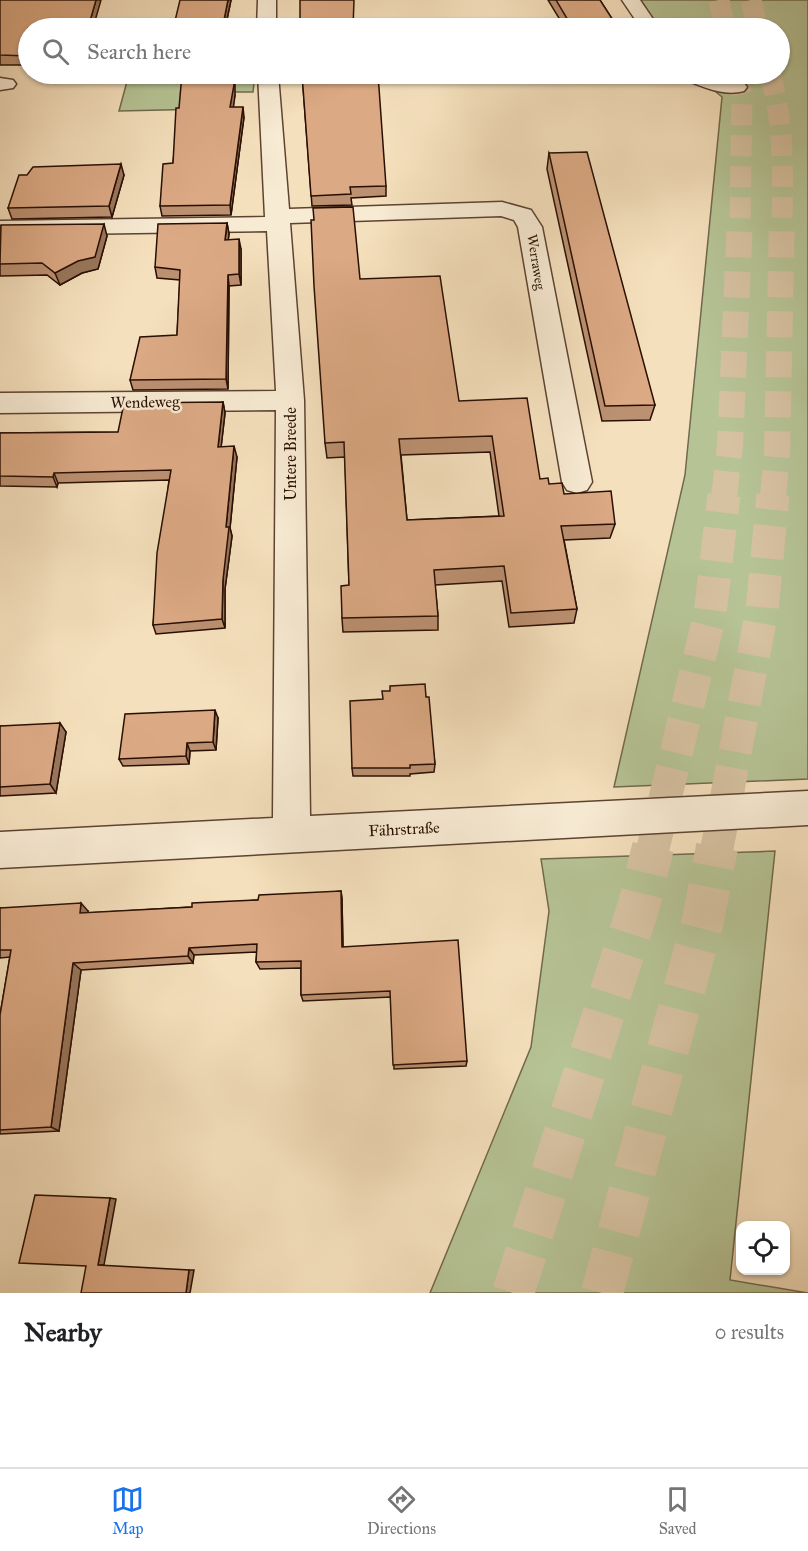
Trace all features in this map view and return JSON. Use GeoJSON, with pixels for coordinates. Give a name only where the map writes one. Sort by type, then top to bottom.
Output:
{"type":"FeatureCollection","features":[{"type":"Feature","properties":{"kind":"street"},"geometry":{"type":"LineString","coordinates":[[267,0],[267,18]]}},
{"type":"Feature","properties":{"kind":"street"},"geometry":{"type":"LineString","coordinates":[[631,0],[643,18]]}},
{"type":"Feature","properties":{"kind":"street","name":"Untere Breede"},"geometry":{"type":"LineString","coordinates":[[269,84],[290,400],[292,835]]}},
{"type":"Feature","properties":{"kind":"street"},"geometry":{"type":"LineString","coordinates":[[714,84],[737,87]]}},
{"type":"Feature","properties":{"kind":"street","name":"Werraweg"},"geometry":{"type":"LineString","coordinates":[[277,220],[502,209],[523,215],[530,227],[577,482]]}},
{"type":"Feature","properties":{"kind":"street"},"geometry":{"type":"LineString","coordinates":[[0,228],[277,220]]}},
{"type":"Feature","properties":{"kind":"street","name":"Wendeweg"},"geometry":{"type":"LineString","coordinates":[[0,403],[290,400]]}},
{"type":"Feature","properties":{"kind":"street","name":"Fährstraße"},"geometry":{"type":"LineString","coordinates":[[0,850],[808,808]]}},
{"type":"Feature","properties":{"kind":"green space"},"geometry":{"type":"Polygon","coordinates":[[[633,0],[808,0],[808,779],[614,787],[685,475],[722,97],[707,84],[790,84],[790,18],[645,18],[633,0]]]}},
{"type":"Feature","properties":{"kind":"green space"},"geometry":{"type":"Polygon","coordinates":[[[126,84],[254,84],[253,92],[210,92],[207,109],[119,111],[126,84]]]}},
{"type":"Feature","properties":{"kind":"green space"},"geometry":{"type":"Polygon","coordinates":[[[775,851],[730,1280],[808,1293],[430,1293],[531,1047],[549,911],[541,859],[775,851]]]}},
{"type":"Feature","properties":{"kind":"building"},"geometry":{"type":"Polygon","coordinates":[[[0,0],[96,0],[91,18],[18,18],[18,56],[0,55],[0,0]]]}},
{"type":"Feature","properties":{"kind":"building"},"geometry":{"type":"Polygon","coordinates":[[[180,0],[228,0],[224,18],[176,18],[180,0]]]}},
{"type":"Feature","properties":{"kind":"building"},"geometry":{"type":"Polygon","coordinates":[[[300,0],[354,0],[353,18],[300,18],[300,0]]]}},
{"type":"Feature","properties":{"kind":"building"},"geometry":{"type":"Polygon","coordinates":[[[556,0],[600,0],[612,18],[567,18],[556,0]]]}},
{"type":"Feature","properties":{"kind":"building"},"geometry":{"type":"Polygon","coordinates":[[[181,84],[234,84],[230,107],[243,107],[230,205],[160,206],[163,164],[173,163],[176,108],[179,108],[181,84]]]}},
{"type":"Feature","properties":{"kind":"building"},"geometry":{"type":"Polygon","coordinates":[[[303,84],[379,84],[386,186],[350,187],[351,194],[311,196],[303,84]]]}},
{"type":"Feature","properties":{"kind":"building"},"geometry":{"type":"Polygon","coordinates":[[[587,152],[655,405],[605,406],[549,153],[587,152]]]}},
{"type":"Feature","properties":{"kind":"building"},"geometry":{"type":"Polygon","coordinates":[[[121,164],[109,206],[8,208],[19,175],[27,175],[33,167],[121,164]]]}},
{"type":"Feature","properties":{"kind":"building"},"geometry":{"type":"Polygon","coordinates":[[[353,207],[360,279],[440,276],[459,401],[527,398],[540,479],[548,478],[549,484],[562,483],[564,494],[611,491],[615,524],[561,526],[577,609],[511,613],[504,566],[434,570],[438,616],[342,618],[341,586],[349,585],[344,442],[325,443],[314,286],[311,220],[314,220],[313,208],[353,207]],[[492,436],[399,439],[407,520],[504,516],[492,436]]]}},
{"type":"Feature","properties":{"kind":"building"},"geometry":{"type":"Polygon","coordinates":[[[227,223],[225,240],[239,239],[239,274],[228,275],[226,379],[130,380],[140,337],[177,335],[180,270],[155,267],[158,224],[227,223]]]}},
{"type":"Feature","properties":{"kind":"building"},"geometry":{"type":"Polygon","coordinates":[[[104,224],[95,257],[78,261],[55,273],[42,263],[0,264],[1,225],[104,224]]]}},
{"type":"Feature","properties":{"kind":"building"},"geometry":{"type":"Polygon","coordinates":[[[223,402],[218,447],[234,446],[226,527],[229,527],[223,580],[222,619],[153,625],[157,553],[171,470],[54,473],[53,477],[0,476],[0,433],[118,432],[124,403],[223,402]]]}},
{"type":"Feature","properties":{"kind":"building"},"geometry":{"type":"Polygon","coordinates":[[[425,684],[426,697],[429,697],[435,764],[410,765],[410,768],[352,768],[350,701],[383,699],[382,691],[390,691],[390,686],[425,684]]]}},
{"type":"Feature","properties":{"kind":"building"},"geometry":{"type":"Polygon","coordinates":[[[215,710],[213,742],[187,743],[186,756],[119,759],[125,714],[215,710]]]}},
{"type":"Feature","properties":{"kind":"building"},"geometry":{"type":"Polygon","coordinates":[[[60,723],[50,784],[0,787],[0,726],[60,723]]]}},
{"type":"Feature","properties":{"kind":"building"},"geometry":{"type":"Polygon","coordinates":[[[341,891],[342,947],[458,940],[467,1061],[393,1065],[390,991],[301,995],[301,961],[256,962],[257,944],[189,948],[188,956],[73,963],[51,1127],[0,1130],[0,1015],[11,950],[0,950],[0,908],[81,903],[80,913],[192,907],[192,903],[258,900],[259,895],[341,891]]]}},
{"type":"Feature","properties":{"kind":"building"},"geometry":{"type":"Polygon","coordinates":[[[35,1195],[110,1198],[98,1265],[189,1270],[186,1293],[81,1293],[86,1266],[19,1263],[35,1195]]]}},
{"type":"Feature","properties":{"kind":"tunnel"},"geometry":{"type":"LineString","coordinates":[[719,0],[723,18]]}},
{"type":"Feature","properties":{"kind":"tunnel"},"geometry":{"type":"LineString","coordinates":[[751,0],[756,18]]}},
{"type":"Feature","properties":{"kind":"tunnel"},"geometry":{"type":"LineString","coordinates":[[739,84],[742,97],[740,219]]}},
{"type":"Feature","properties":{"kind":"tunnel"},"geometry":{"type":"LineString","coordinates":[[773,84],[780,128],[782,218]]}},
{"type":"Feature","properties":{"kind":"tunnel"},"geometry":{"type":"LineString","coordinates":[[724,497],[730,446],[740,218]]}},
{"type":"Feature","properties":{"kind":"tunnel"},"geometry":{"type":"LineString","coordinates":[[773,497],[777,453],[782,218]]}},
{"type":"Feature","properties":{"kind":"tunnel"},"geometry":{"type":"LineString","coordinates":[[653,848],[710,614],[724,495]]}},
{"type":"Feature","properties":{"kind":"tunnel"},"geometry":{"type":"LineString","coordinates":[[717,848],[762,610],[773,495]]}},
{"type":"Feature","properties":{"kind":"tunnel"},"geometry":{"type":"LineString","coordinates":[[513,1293],[639,905],[653,847]]}},
{"type":"Feature","properties":{"kind":"tunnel"},"geometry":{"type":"LineString","coordinates":[[602,1293],[703,920],[717,847]]}}]}
